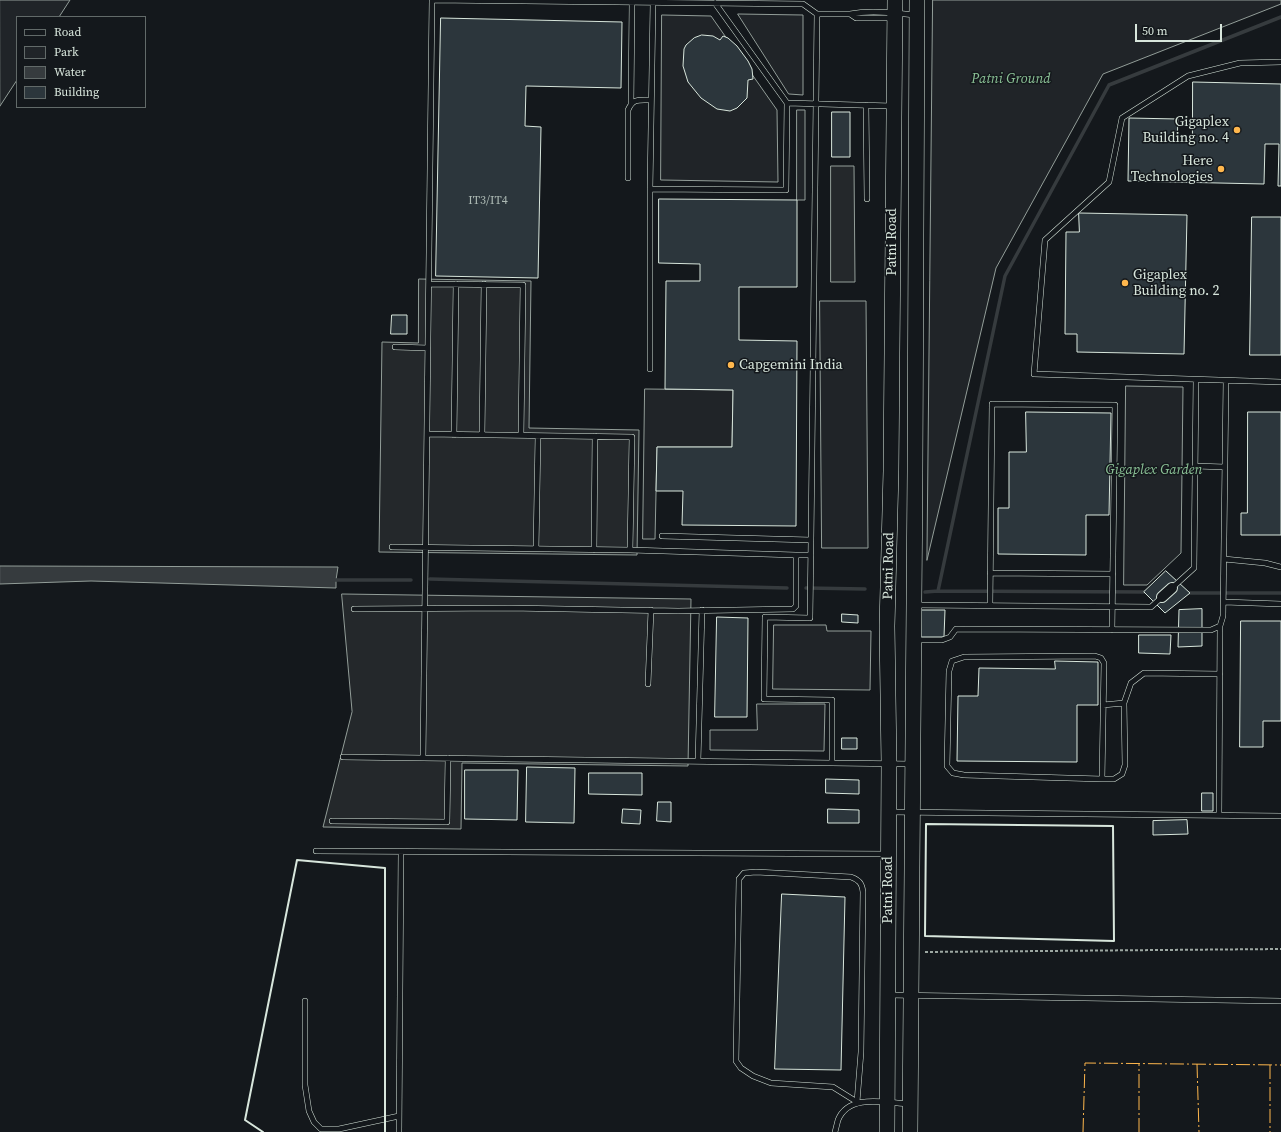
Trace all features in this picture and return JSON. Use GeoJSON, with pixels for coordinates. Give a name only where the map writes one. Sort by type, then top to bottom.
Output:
{"type":"FeatureCollection","features":[{"type":"Feature","properties":{"kind":"main road","name":"Patni Road"},"geometry":{"type":"LineString","coordinates":[[910,1132],[917,0]]}},
{"type":"Feature","properties":{"kind":"main road","name":"Patni Road"},"geometry":{"type":"LineString","coordinates":[[887,1132],[889,764],[887,626],[891,463],[894,10]]}},
{"type":"Feature","properties":{"kind":"street"},"geometry":{"type":"LineString","coordinates":[[1162,597],[1172,588]]}},
{"type":"Feature","properties":{"kind":"lane"},"geometry":{"type":"LineString","coordinates":[[423,758],[432,0],[803,4],[817,14],[850,14],[894,10],[917,15]]}},
{"type":"Feature","properties":{"kind":"lane"},"geometry":{"type":"LineString","coordinates":[[631,104],[632,2]]}},
{"type":"Feature","properties":{"kind":"lane"},"geometry":{"type":"LineString","coordinates":[[650,369],[650,188],[653,3]]}},
{"type":"Feature","properties":{"kind":"lane"},"geometry":{"type":"LineString","coordinates":[[650,188],[786,190],[787,103],[715,3]]}},
{"type":"Feature","properties":{"kind":"lane"},"geometry":{"type":"LineString","coordinates":[[817,14],[810,618],[765,617],[764,699],[832,700],[832,763]]}},
{"type":"Feature","properties":{"kind":"lane"},"geometry":{"type":"LineString","coordinates":[[1281,62],[1240,63],[1188,76],[1122,118],[1109,182],[1045,240],[1034,374],[1281,382]]}},
{"type":"Feature","properties":{"kind":"lane"},"geometry":{"type":"LineString","coordinates":[[628,178],[628,110],[635,100],[651,100]]}},
{"type":"Feature","properties":{"kind":"lane"},"geometry":{"type":"LineString","coordinates":[[787,103],[893,106]]}},
{"type":"Feature","properties":{"kind":"lane"},"geometry":{"type":"LineString","coordinates":[[866,105],[867,198]]}},
{"type":"Feature","properties":{"kind":"lane"},"geometry":{"type":"LineString","coordinates":[[429,284],[522,285],[520,436]]}},
{"type":"Feature","properties":{"kind":"lane"},"geometry":{"type":"LineString","coordinates":[[454,435],[456,284]]}},
{"type":"Feature","properties":{"kind":"lane"},"geometry":{"type":"LineString","coordinates":[[482,435],[484,284]]}},
{"type":"Feature","properties":{"kind":"lane"},"geometry":{"type":"LineString","coordinates":[[395,347],[428,348]]}},
{"type":"Feature","properties":{"kind":"lane"},"geometry":{"type":"LineString","coordinates":[[1172,588],[1194,568],[1196,380]]}},
{"type":"Feature","properties":{"kind":"lane"},"geometry":{"type":"LineString","coordinates":[[1219,815],[1220,626],[1223,616],[1224,602],[1226,381]]}},
{"type":"Feature","properties":{"kind":"lane"},"geometry":{"type":"LineString","coordinates":[[990,605],[992,404],[1115,405],[1112,630]]}},
{"type":"Feature","properties":{"kind":"lane"},"geometry":{"type":"LineString","coordinates":[[427,434],[632,437],[630,550]]}},
{"type":"Feature","properties":{"kind":"lane"},"geometry":{"type":"LineString","coordinates":[[536,549],[538,436]]}},
{"type":"Feature","properties":{"kind":"lane"},"geometry":{"type":"LineString","coordinates":[[594,550],[595,436]]}},
{"type":"Feature","properties":{"kind":"lane"},"geometry":{"type":"LineString","coordinates":[[1195,466],[1225,467]]}},
{"type":"Feature","properties":{"kind":"lane"},"geometry":{"type":"LineString","coordinates":[[662,536],[811,540]]}},
{"type":"Feature","properties":{"kind":"lane"},"geometry":{"type":"LineString","coordinates":[[392,547],[630,550],[811,555]]}},
{"type":"Feature","properties":{"kind":"lane"},"geometry":{"type":"LineString","coordinates":[[354,609],[793,609],[796,606],[797,600],[796,555]]}},
{"type":"Feature","properties":{"kind":"lane"},"geometry":{"type":"LineString","coordinates":[[1224,559],[1265,563],[1281,567]]}},
{"type":"Feature","properties":{"kind":"lane"},"geometry":{"type":"LineString","coordinates":[[990,573],[1113,574]]}},
{"type":"Feature","properties":{"kind":"lane"},"geometry":{"type":"LineString","coordinates":[[914,605],[1151,607],[1162,597]]}},
{"type":"Feature","properties":{"kind":"lane"},"geometry":{"type":"LineString","coordinates":[[1224,602],[1281,604]]}},
{"type":"Feature","properties":{"kind":"lane"},"geometry":{"type":"LineString","coordinates":[[648,684],[651,610]]}},
{"type":"Feature","properties":{"kind":"lane"},"geometry":{"type":"LineString","coordinates":[[698,761],[702,610]]}},
{"type":"Feature","properties":{"kind":"lane"},"geometry":{"type":"LineString","coordinates":[[914,640],[942,640],[950,638],[956,629],[1211,630],[1220,626]]}},
{"type":"Feature","properties":{"kind":"lane"},"geometry":{"type":"LineString","coordinates":[[1102,779],[1104,663],[1101,658],[1095,656],[964,657],[952,661],[949,671],[948,766],[953,773],[964,775],[1102,779],[1114,779],[1122,774],[1125,765],[1124,704],[1131,683],[1144,673],[1220,674]]}},
{"type":"Feature","properties":{"kind":"lane"},"geometry":{"type":"LineString","coordinates":[[1103,705],[1124,704]]}},
{"type":"Feature","properties":{"kind":"lane"},"geometry":{"type":"LineString","coordinates":[[344,757],[913,764]]}},
{"type":"Feature","properties":{"kind":"lane"},"geometry":{"type":"LineString","coordinates":[[332,821],[447,822],[448,758]]}},
{"type":"Feature","properties":{"kind":"lane"},"geometry":{"type":"LineString","coordinates":[[889,812],[1281,816]]}},
{"type":"Feature","properties":{"kind":"lane"},"geometry":{"type":"LineString","coordinates":[[316,851],[888,854]]}},
{"type":"Feature","properties":{"kind":"lane"},"geometry":{"type":"LineString","coordinates":[[399,1132],[401,852]]}},
{"type":"Feature","properties":{"kind":"lane"},"geometry":{"type":"LineString","coordinates":[[857,1102],[861,1052],[862,885],[857,879],[851,877],[756,872],[744,873],[739,879],[736,1061],[740,1068],[771,1084],[833,1087],[857,1102],[910,1104]]}},
{"type":"Feature","properties":{"kind":"lane"},"geometry":{"type":"LineString","coordinates":[[888,995],[1281,1002]]}},
{"type":"Feature","properties":{"kind":"lane"},"geometry":{"type":"LineString","coordinates":[[306,1001],[305,1085],[309,1110],[314,1122],[321,1129],[338,1130],[399,1116]]}},
{"type":"Feature","properties":{"kind":"lane"},"geometry":{"type":"LineString","coordinates":[[835,1132],[838,1119],[846,1108],[857,1102]]}},
{"type":"Feature","properties":{"kind":"path"},"geometry":{"type":"LineString","coordinates":[[912,952],[1281,949]]}},
{"type":"Feature","properties":{"kind":"green space"},"geometry":{"type":"Polygon","coordinates":[[[0,0],[70,0],[60,16],[16,16],[16,82],[0,106],[0,0]]]}},
{"type":"Feature","properties":{"kind":"green space","name":"Patni Ground"},"geometry":{"type":"Polygon","coordinates":[[[933,0],[1281,0],[1281,4],[1103,74],[996,268],[927,560],[933,0]]]}},
{"type":"Feature","properties":{"kind":"green space"},"geometry":{"type":"Polygon","coordinates":[[[738,14],[803,15],[803,95],[789,94],[738,14]]]}},
{"type":"Feature","properties":{"kind":"green space"},"geometry":{"type":"Polygon","coordinates":[[[662,15],[711,16],[777,110],[778,182],[661,180],[662,15]]]}},
{"type":"Feature","properties":{"kind":"green space"},"geometry":{"type":"Polygon","coordinates":[[[797,110],[805,110],[805,200],[797,200],[797,110]]]}},
{"type":"Feature","properties":{"kind":"green space"},"geometry":{"type":"Polygon","coordinates":[[[820,301],[866,301],[868,548],[822,548],[820,301]]]}},
{"type":"Feature","properties":{"kind":"green space","name":"Gigaplex Garden"},"geometry":{"type":"Polygon","coordinates":[[[1126,386],[1183,387],[1181,553],[1147,585],[1124,585],[1126,386]]]}},
{"type":"Feature","properties":{"kind":"green space"},"geometry":{"type":"Polygon","coordinates":[[[645,389],[733,390],[732,447],[657,447],[655,539],[643,539],[645,389]]]}},
{"type":"Feature","properties":{"kind":"green space"},"geometry":{"type":"Polygon","coordinates":[[[774,625],[826,625],[827,631],[871,631],[870,690],[773,689],[774,625]]]}},
{"type":"Feature","properties":{"kind":"green space"},"geometry":{"type":"Polygon","coordinates":[[[757,704],[825,704],[824,751],[710,750],[710,730],[757,730],[757,704]]]}},
{"type":"Feature","properties":{"kind":"shaded area"},"geometry":{"type":"Polygon","coordinates":[[[831,166],[854,166],[855,282],[831,282],[831,166]]]}},
{"type":"Feature","properties":{"kind":"shaded area"},"geometry":{"type":"Polygon","coordinates":[[[419,279],[531,281],[529,428],[639,430],[637,555],[379,552],[382,342],[418,343],[419,279]]]}},
{"type":"Feature","properties":{"kind":"shaded area"},"geometry":{"type":"Polygon","coordinates":[[[342,594],[691,599],[688,766],[462,763],[461,829],[323,827],[352,712],[342,594]]]}},
{"type":"Feature","properties":{"kind":"water"},"geometry":{"type":"Polygon","coordinates":[[[0,566],[338,567],[336,588],[91,581],[0,584],[0,566]]]}},
{"type":"Feature","properties":{"kind":"building"},"geometry":{"type":"Polygon","coordinates":[[[441,18],[622,22],[621,88],[526,86],[525,126],[541,127],[538,278],[436,276],[441,18]]]}},
{"type":"Feature","properties":{"kind":"building"},"geometry":{"type":"Polygon","coordinates":[[[702,35],[713,36],[720,40],[723,36],[728,38],[737,46],[752,69],[753,79],[748,80],[747,98],[737,108],[730,111],[717,109],[701,98],[688,82],[683,66],[684,49],[686,45],[694,38],[702,35]]]}},
{"type":"Feature","properties":{"kind":"building","name":"Gigaplex Building no. 4"},"geometry":{"type":"Polygon","coordinates":[[[1193,82],[1281,84],[1281,186],[1278,186],[1279,144],[1265,144],[1264,184],[1128,181],[1129,118],[1178,119],[1177,142],[1192,142],[1193,82]]]}},
{"type":"Feature","properties":{"kind":"building"},"geometry":{"type":"Polygon","coordinates":[[[832,112],[850,112],[850,157],[832,157],[832,112]]]}},
{"type":"Feature","properties":{"kind":"building","name":"Capgemini India"},"geometry":{"type":"Polygon","coordinates":[[[659,199],[797,200],[797,287],[739,287],[739,340],[797,341],[796,526],[682,525],[683,491],[656,491],[657,447],[732,447],[733,390],[665,389],[666,281],[700,281],[700,264],[659,263],[659,199]]]}},
{"type":"Feature","properties":{"kind":"building","name":"Gigaplex Building no. 2"},"geometry":{"type":"Polygon","coordinates":[[[1079,213],[1187,215],[1184,354],[1077,352],[1077,334],[1065,334],[1066,232],[1079,232],[1079,213]]]}},
{"type":"Feature","properties":{"kind":"building"},"geometry":{"type":"Polygon","coordinates":[[[1252,217],[1281,217],[1281,355],[1250,355],[1252,217]]]}},
{"type":"Feature","properties":{"kind":"building"},"geometry":{"type":"Polygon","coordinates":[[[392,315],[407,315],[407,334],[391,334],[392,315]]]}},
{"type":"Feature","properties":{"kind":"building"},"geometry":{"type":"Polygon","coordinates":[[[1026,412],[1111,413],[1109,515],[1086,515],[1086,555],[998,554],[998,508],[1009,508],[1009,452],[1026,452],[1026,412]]]}},
{"type":"Feature","properties":{"kind":"building"},"geometry":{"type":"Polygon","coordinates":[[[1248,412],[1281,412],[1281,535],[1241,535],[1241,513],[1247,513],[1248,412]]]}},
{"type":"Feature","properties":{"kind":"building"},"geometry":{"type":"Polygon","coordinates":[[[1166,571],[1190,593],[1165,613],[1144,592],[1166,571]]]}},
{"type":"Feature","properties":{"kind":"building"},"geometry":{"type":"Polygon","coordinates":[[[1202,609],[1202,646],[1178,647],[1179,610],[1202,609]]]}},
{"type":"Feature","properties":{"kind":"building"},"geometry":{"type":"Polygon","coordinates":[[[920,610],[945,610],[944,637],[919,637],[920,610]]]}},
{"type":"Feature","properties":{"kind":"building"},"geometry":{"type":"Polygon","coordinates":[[[842,614],[858,615],[858,623],[842,622],[842,614]]]}},
{"type":"Feature","properties":{"kind":"building"},"geometry":{"type":"Polygon","coordinates":[[[717,617],[748,618],[747,717],[715,717],[717,617]]]}},
{"type":"Feature","properties":{"kind":"building"},"geometry":{"type":"Polygon","coordinates":[[[1241,621],[1281,621],[1281,721],[1263,721],[1263,747],[1240,747],[1241,621]]]}},
{"type":"Feature","properties":{"kind":"building"},"geometry":{"type":"Polygon","coordinates":[[[1139,635],[1171,635],[1170,654],[1139,653],[1139,635]]]}},
{"type":"Feature","properties":{"kind":"building"},"geometry":{"type":"Polygon","coordinates":[[[1055,661],[1098,662],[1098,705],[1077,705],[1077,762],[957,761],[958,696],[978,696],[979,668],[1055,669],[1055,661]]]}},
{"type":"Feature","properties":{"kind":"building"},"geometry":{"type":"Polygon","coordinates":[[[842,738],[857,738],[857,749],[842,749],[842,738]]]}},
{"type":"Feature","properties":{"kind":"building"},"geometry":{"type":"Polygon","coordinates":[[[527,767],[575,768],[574,823],[526,822],[527,767]]]}},
{"type":"Feature","properties":{"kind":"building"},"geometry":{"type":"Polygon","coordinates":[[[465,770],[518,770],[517,820],[465,819],[465,770]]]}},
{"type":"Feature","properties":{"kind":"building"},"geometry":{"type":"Polygon","coordinates":[[[589,773],[642,773],[642,795],[589,794],[589,773]]]}},
{"type":"Feature","properties":{"kind":"building"},"geometry":{"type":"Polygon","coordinates":[[[826,779],[859,780],[859,794],[826,793],[826,779]]]}},
{"type":"Feature","properties":{"kind":"building"},"geometry":{"type":"Polygon","coordinates":[[[1202,793],[1213,793],[1213,811],[1202,811],[1202,793]]]}},
{"type":"Feature","properties":{"kind":"building"},"geometry":{"type":"Polygon","coordinates":[[[658,802],[671,802],[671,822],[657,821],[658,802]]]}},
{"type":"Feature","properties":{"kind":"building"},"geometry":{"type":"Polygon","coordinates":[[[623,809],[641,810],[640,824],[622,823],[623,809]]]}},
{"type":"Feature","properties":{"kind":"building"},"geometry":{"type":"Polygon","coordinates":[[[828,809],[859,810],[859,823],[828,823],[828,809]]]}},
{"type":"Feature","properties":{"kind":"building"},"geometry":{"type":"Polygon","coordinates":[[[1187,820],[1188,834],[1153,835],[1153,821],[1187,820]]]}},
{"type":"Feature","properties":{"kind":"building"},"geometry":{"type":"Polygon","coordinates":[[[782,894],[845,897],[841,1070],[775,1069],[782,894]]]}},
{"type":"Feature","properties":{"kind":"waterway"},"geometry":{"type":"LineString","coordinates":[[938,591],[1005,276],[1109,85],[1281,17]]}},
{"type":"Feature","properties":{"kind":"waterway"},"geometry":{"type":"LineString","coordinates":[[430,579],[787,588]]}},
{"type":"Feature","properties":{"kind":"waterway"},"geometry":{"type":"LineString","coordinates":[[332,580],[411,580]]}},
{"type":"Feature","properties":{"kind":"waterway"},"geometry":{"type":"LineString","coordinates":[[806,588],[865,589]]}},
{"type":"Feature","properties":{"kind":"waterway"},"geometry":{"type":"LineString","coordinates":[[925,592],[1148,592]]}},
{"type":"Feature","properties":{"kind":"waterway"},"geometry":{"type":"LineString","coordinates":[[1186,593],[1281,593]]}},
{"type":"Feature","properties":{"kind":"wall"},"geometry":{"type":"LineString","coordinates":[[926,824],[1113,826],[1114,941],[925,936],[926,824]]}},
{"type":"Feature","properties":{"kind":"wall"},"geometry":{"type":"LineString","coordinates":[[263,1132],[245,1120],[297,860],[385,868],[385,1132]]}},
{"type":"Feature","properties":{"kind":"power"},"geometry":{"type":"LineString","coordinates":[[1083,1132],[1085,1063],[1281,1065]]}},
{"type":"Feature","properties":{"kind":"power"},"geometry":{"type":"LineString","coordinates":[[1139,1064],[1139,1132]]}},
{"type":"Feature","properties":{"kind":"power"},"geometry":{"type":"LineString","coordinates":[[1197,1064],[1199,1132]]}},
{"type":"Feature","properties":{"kind":"power"},"geometry":{"type":"LineString","coordinates":[[1270,1065],[1270,1132]]}},
{"type":"Feature","properties":{"kind":"place","name":"Gigaplex Building no. 4"},"geometry":{"type":"Point","coordinates":[1237,130]}},
{"type":"Feature","properties":{"kind":"place","name":"Here Technologies"},"geometry":{"type":"Point","coordinates":[1221,169]}},
{"type":"Feature","properties":{"kind":"place","name":"Gigaplex Building no. 2"},"geometry":{"type":"Point","coordinates":[1125,283]}},
{"type":"Feature","properties":{"kind":"place","name":"Capgemini India"},"geometry":{"type":"Point","coordinates":[731,365]}}]}
